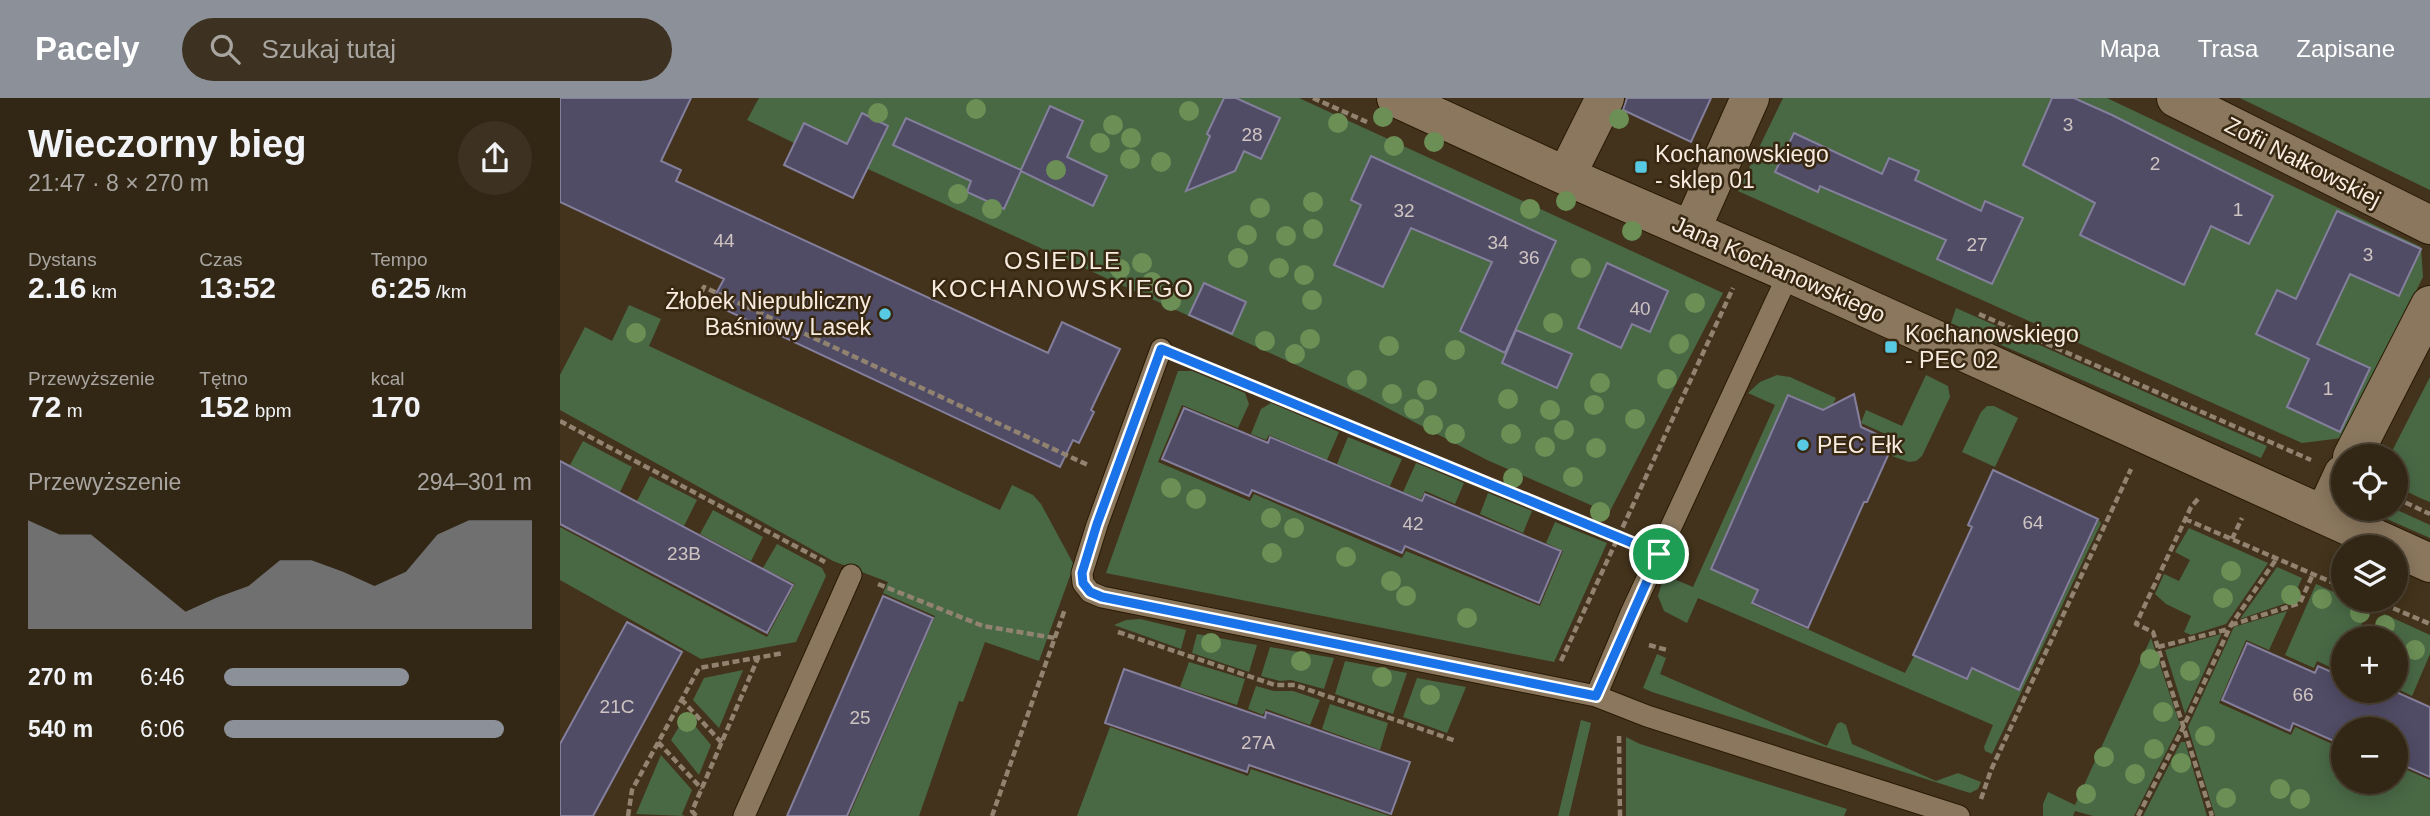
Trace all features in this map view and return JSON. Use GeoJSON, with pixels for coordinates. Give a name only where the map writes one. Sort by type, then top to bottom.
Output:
{"type":"FeatureCollection","features":[{"type":"Feature","properties":{"kind":"street","name":"Jana Kochanowskiego"},"geometry":{"type":"LineString","coordinates":[[1396,98],[2430,563]]}},
{"type":"Feature","properties":{"kind":"street"},"geometry":{"type":"LineString","coordinates":[[1566,176],[1605,98]]}},
{"type":"Feature","properties":{"kind":"street"},"geometry":{"type":"LineString","coordinates":[[1691,230],[1750,98]]}},
{"type":"Feature","properties":{"kind":"street","name":"Zofii Nałkowskiej"},"geometry":{"type":"LineString","coordinates":[[2176,98],[2430,225]]}},
{"type":"Feature","properties":{"kind":"street"},"geometry":{"type":"LineString","coordinates":[[2350,444],[2430,305]]}},
{"type":"Feature","properties":{"kind":"street"},"geometry":{"type":"LineString","coordinates":[[2324,515],[2331,490]]}},
{"type":"Feature","properties":{"kind":"lane"},"geometry":{"type":"LineString","coordinates":[[1596,696],[1789,273]]}},
{"type":"Feature","properties":{"kind":"lane"},"geometry":{"type":"LineString","coordinates":[[1161,349],[1097,524],[1082,573],[1083,583],[1090,592],[1102,597],[1596,696],[1647,716],[1959,816]]}},
{"type":"Feature","properties":{"kind":"lane"},"geometry":{"type":"LineString","coordinates":[[744,816],[851,575]]}},
{"type":"Feature","properties":{"kind":"path"},"geometry":{"type":"LineString","coordinates":[[1558,668],[1734,285]]}},
{"type":"Feature","properties":{"kind":"path"},"geometry":{"type":"LineString","coordinates":[[692,310],[704,287],[1092,467]]}},
{"type":"Feature","properties":{"kind":"path"},"geometry":{"type":"LineString","coordinates":[[1977,313],[2331,462]]}},
{"type":"Feature","properties":{"kind":"path"},"geometry":{"type":"LineString","coordinates":[[1161,349],[1619,535],[1659,554]]}},
{"type":"Feature","properties":{"kind":"path"},"geometry":{"type":"LineString","coordinates":[[560,421],[825,563]]}},
{"type":"Feature","properties":{"kind":"path"},"geometry":{"type":"LineString","coordinates":[[1980,801],[1991,771],[2136,458]]}},
{"type":"Feature","properties":{"kind":"path"},"geometry":{"type":"LineString","coordinates":[[2208,493],[2191,506],[2136,624],[2153,632],[2212,816]]}},
{"type":"Feature","properties":{"kind":"path"},"geometry":{"type":"LineString","coordinates":[[2408,504],[2430,514]]}},
{"type":"Feature","properties":{"kind":"path"},"geometry":{"type":"LineString","coordinates":[[2185,519],[2331,582]]}},
{"type":"Feature","properties":{"kind":"path"},"geometry":{"type":"LineString","coordinates":[[2138,816],[2230,627],[2277,558]]}},
{"type":"Feature","properties":{"kind":"path"},"geometry":{"type":"LineString","coordinates":[[992,816],[1074,582],[1082,573]]}},
{"type":"Feature","properties":{"kind":"path"},"geometry":{"type":"LineString","coordinates":[[2158,647],[2230,627],[2300,603],[2314,574]]}},
{"type":"Feature","properties":{"kind":"path"},"geometry":{"type":"LineString","coordinates":[[872,582],[983,626],[1055,638]]}},
{"type":"Feature","properties":{"kind":"path"},"geometry":{"type":"LineString","coordinates":[[2402,612],[2430,624]]}},
{"type":"Feature","properties":{"kind":"path"},"geometry":{"type":"LineString","coordinates":[[1063,614],[1073,617]]}},
{"type":"Feature","properties":{"kind":"path"},"geometry":{"type":"LineString","coordinates":[[1105,628],[1275,685],[1294,685],[1456,741]]}},
{"type":"Feature","properties":{"kind":"path"},"geometry":{"type":"LineString","coordinates":[[628,816],[632,790],[699,668],[791,652]]}},
{"type":"Feature","properties":{"kind":"path"},"geometry":{"type":"LineString","coordinates":[[696,816],[692,811],[759,657]]}},
{"type":"Feature","properties":{"kind":"path"},"geometry":{"type":"LineString","coordinates":[[681,699],[722,743]]}},
{"type":"Feature","properties":{"kind":"path"},"geometry":{"type":"LineString","coordinates":[[1619,727],[1620,816]]}},
{"type":"Feature","properties":{"kind":"path"},"geometry":{"type":"LineString","coordinates":[[658,741],[702,789]]}},
{"type":"Feature","properties":{"kind":"green space"},"geometry":{"type":"Polygon","coordinates":[[[759,98],[1299,98],[1723,293],[1609,513],[1487,460],[1368,398],[868,169],[853,198],[784,165],[794,143],[747,120],[759,98]]]}},
{"type":"Feature","properties":{"kind":"green space"},"geometry":{"type":"Polygon","coordinates":[[[1783,98],[2107,98],[2421,247],[2423,277],[2342,438],[2302,443],[1738,191],[1783,98]]]}},
{"type":"Feature","properties":{"kind":"green space"},"geometry":{"type":"Polygon","coordinates":[[[2240,98],[2430,98],[2430,190],[2240,98]]]}},
{"type":"Feature","properties":{"kind":"green space"},"geometry":{"type":"Polygon","coordinates":[[[629,305],[661,319],[649,346],[1000,510],[1012,485],[1033,495],[1041,504],[1074,565],[1039,661],[985,642],[963,702],[959,701],[919,816],[849,816],[935,616],[883,593],[888,582],[833,561],[560,410],[560,375],[585,327],[612,341],[629,305]]]}},
{"type":"Feature","properties":{"kind":"green space"},"geometry":{"type":"Polygon","coordinates":[[[1956,308],[2267,446],[2261,458],[1951,323],[1956,308]]]}},
{"type":"Feature","properties":{"kind":"green space"},"geometry":{"type":"Polygon","coordinates":[[[1178,371],[1192,371],[1245,393],[1249,404],[1238,428],[1182,405],[1158,462],[1250,501],[1254,494],[1402,558],[1406,551],[1540,606],[1563,551],[1546,543],[1555,522],[1607,543],[1554,662],[1106,573],[1178,371]]]}},
{"type":"Feature","properties":{"kind":"green space"},"geometry":{"type":"Polygon","coordinates":[[[1777,375],[1790,377],[1836,398],[1829,412],[1788,394],[1710,569],[1757,590],[1751,604],[1905,673],[1914,656],[1967,680],[1973,669],[2019,691],[2099,520],[2101,523],[1992,754],[1985,751],[1984,747],[1993,725],[1698,598],[1687,623],[1664,611],[1658,596],[1664,575],[1693,587],[1775,405],[1748,393],[1760,382],[1777,375]]]}},
{"type":"Feature","properties":{"kind":"green space"},"geometry":{"type":"Polygon","coordinates":[[[1926,375],[1948,386],[1950,397],[1922,456],[1909,462],[1892,456],[1899,440],[1861,423],[1866,410],[1902,426],[1926,375]]]}},
{"type":"Feature","properties":{"kind":"green space"},"geometry":{"type":"Polygon","coordinates":[[[2430,377],[2430,502],[2408,492],[2408,444],[2396,444],[2430,377]]]}},
{"type":"Feature","properties":{"kind":"green space"},"geometry":{"type":"Polygon","coordinates":[[[1271,403],[1339,432],[1327,460],[1269,435],[1266,440],[1251,434],[1261,409],[1271,403]]]}},
{"type":"Feature","properties":{"kind":"green space"},"geometry":{"type":"Polygon","coordinates":[[[1987,406],[1994,406],[2018,418],[1995,467],[1962,452],[1981,412],[1987,406]]]}},
{"type":"Feature","properties":{"kind":"green space"},"geometry":{"type":"Polygon","coordinates":[[[1348,437],[1402,459],[1390,486],[1337,464],[1348,437]]]}},
{"type":"Feature","properties":{"kind":"green space"},"geometry":{"type":"Polygon","coordinates":[[[583,441],[632,467],[620,492],[570,465],[583,441]]]}},
{"type":"Feature","properties":{"kind":"green space"},"geometry":{"type":"Polygon","coordinates":[[[1416,463],[1464,483],[1455,504],[1425,491],[1421,499],[1403,492],[1416,463]]]}},
{"type":"Feature","properties":{"kind":"green space"},"geometry":{"type":"Polygon","coordinates":[[[650,476],[697,500],[684,526],[637,501],[650,476]]]}},
{"type":"Feature","properties":{"kind":"green space"},"geometry":{"type":"Polygon","coordinates":[[[1488,493],[1532,511],[1523,533],[1480,514],[1488,493]]]}},
{"type":"Feature","properties":{"kind":"green space"},"geometry":{"type":"Polygon","coordinates":[[[713,510],[763,537],[751,561],[700,534],[713,510]]]}},
{"type":"Feature","properties":{"kind":"green space"},"geometry":{"type":"Polygon","coordinates":[[[2408,515],[2430,525],[2430,538],[2392,521],[2408,521],[2408,515]]]}},
{"type":"Feature","properties":{"kind":"green space"},"geometry":{"type":"Polygon","coordinates":[[[560,527],[767,637],[795,584],[763,568],[777,544],[822,568],[826,576],[796,642],[701,659],[560,580],[560,527]]]}},
{"type":"Feature","properties":{"kind":"green space"},"geometry":{"type":"Polygon","coordinates":[[[2189,528],[2268,563],[2226,624],[2191,635],[2184,632],[2191,616],[2166,604],[2155,594],[2164,574],[2179,581],[2190,560],[2175,552],[2189,528]]]}},
{"type":"Feature","properties":{"kind":"green space"},"geometry":{"type":"Polygon","coordinates":[[[2277,567],[2302,578],[2292,601],[2240,619],[2277,567]]]}},
{"type":"Feature","properties":{"kind":"green space"},"geometry":{"type":"Polygon","coordinates":[[[2316,584],[2331,591],[2331,612],[2367,612],[2361,626],[2331,626],[2331,667],[2317,661],[2314,668],[2285,655],[2316,584]]]}},
{"type":"Feature","properties":{"kind":"green space"},"geometry":{"type":"Polygon","coordinates":[[[2287,611],[2269,650],[2246,640],[2219,703],[2291,735],[2295,727],[2331,744],[2331,794],[2408,794],[2408,770],[2430,780],[2430,816],[2215,816],[2188,727],[2234,627],[2287,611]]]}},
{"type":"Feature","properties":{"kind":"green space"},"geometry":{"type":"Polygon","coordinates":[[[2384,614],[2430,635],[2430,654],[2412,696],[2408,694],[2408,626],[2379,626],[2384,614]]]}},
{"type":"Feature","properties":{"kind":"green space"},"geometry":{"type":"Polygon","coordinates":[[[1140,619],[1186,630],[1181,649],[1114,625],[1126,620],[1140,619]]]}},
{"type":"Feature","properties":{"kind":"green space"},"geometry":{"type":"Polygon","coordinates":[[[1197,634],[1257,645],[1249,672],[1192,653],[1197,634]]]}},
{"type":"Feature","properties":{"kind":"green space"},"geometry":{"type":"Polygon","coordinates":[[[2221,635],[2185,714],[2165,650],[2221,635]]]}},
{"type":"Feature","properties":{"kind":"green space"},"geometry":{"type":"Polygon","coordinates":[[[2151,638],[2180,725],[2134,816],[2093,816],[2075,811],[2073,816],[2043,816],[2043,804],[2048,792],[2075,805],[2151,638]]]}},
{"type":"Feature","properties":{"kind":"green space"},"geometry":{"type":"Polygon","coordinates":[[[1270,647],[1334,658],[1324,689],[1291,680],[1280,681],[1261,676],[1270,647]]]}},
{"type":"Feature","properties":{"kind":"green space"},"geometry":{"type":"Polygon","coordinates":[[[1657,654],[1666,658],[1660,674],[1827,746],[1837,724],[1841,722],[1846,725],[1852,744],[1936,781],[1958,773],[1981,782],[1978,789],[1970,793],[1652,692],[1643,688],[1657,654]]]}},
{"type":"Feature","properties":{"kind":"green space"},"geometry":{"type":"Polygon","coordinates":[[[1345,661],[1407,673],[1393,714],[1335,694],[1345,661]]]}},
{"type":"Feature","properties":{"kind":"green space"},"geometry":{"type":"Polygon","coordinates":[[[1189,662],[1245,679],[1237,705],[1180,687],[1189,662]]]}},
{"type":"Feature","properties":{"kind":"green space"},"geometry":{"type":"Polygon","coordinates":[[[743,670],[719,728],[693,700],[704,678],[743,670]]]}},
{"type":"Feature","properties":{"kind":"green space"},"geometry":{"type":"Polygon","coordinates":[[[1417,678],[1466,687],[1447,733],[1403,717],[1417,678]]]}},
{"type":"Feature","properties":{"kind":"green space"},"geometry":{"type":"Polygon","coordinates":[[[1256,686],[1274,691],[1293,691],[1320,700],[1310,725],[1266,709],[1263,715],[1248,709],[1256,686]]]}},
{"type":"Feature","properties":{"kind":"green space"},"geometry":{"type":"Polygon","coordinates":[[[1330,704],[1388,723],[1380,750],[1322,729],[1330,704]]]}},
{"type":"Feature","properties":{"kind":"green space"},"geometry":{"type":"Polygon","coordinates":[[[686,715],[711,745],[699,775],[671,740],[686,715]]]}},
{"type":"Feature","properties":{"kind":"green space"},"geometry":{"type":"Polygon","coordinates":[[[1581,720],[1591,723],[1569,816],[1558,816],[1581,720]]]}},
{"type":"Feature","properties":{"kind":"green space"},"geometry":{"type":"Polygon","coordinates":[[[1110,727],[1248,776],[1251,769],[1390,816],[1077,816],[1110,727]]]}},
{"type":"Feature","properties":{"kind":"green space"},"geometry":{"type":"Polygon","coordinates":[[[1626,737],[1640,744],[1847,809],[1844,816],[1626,816],[1626,737]]]}},
{"type":"Feature","properties":{"kind":"green space"},"geometry":{"type":"Polygon","coordinates":[[[2181,742],[2185,742],[2207,816],[2143,816],[2181,742]]]}},
{"type":"Feature","properties":{"kind":"green space"},"geometry":{"type":"Polygon","coordinates":[[[661,755],[692,790],[682,814],[684,816],[636,814],[661,755]]]}},
{"type":"Feature","properties":{"kind":"building"},"geometry":{"type":"Polygon","coordinates":[[[560,98],[691,98],[661,161],[681,170],[676,181],[1048,353],[1062,322],[1120,349],[1091,410],[1094,412],[1079,443],[1073,440],[1060,467],[711,303],[724,279],[560,202],[560,98]]]}},
{"type":"Feature","properties":{"kind":"building"},"geometry":{"type":"Polygon","coordinates":[[[1224,98],[1236,98],[1280,118],[1261,159],[1244,151],[1235,171],[1186,191],[1210,136],[1207,134],[1224,98]]]}},
{"type":"Feature","properties":{"kind":"building"},"geometry":{"type":"Polygon","coordinates":[[[1627,98],[1711,98],[1691,142],[1623,110],[1627,98]]]}},
{"type":"Feature","properties":{"kind":"building"},"geometry":{"type":"Polygon","coordinates":[[[2052,98],[2074,98],[2273,196],[2249,244],[2211,226],[2184,285],[2080,235],[2095,203],[2023,165],[2052,98]]]}},
{"type":"Feature","properties":{"kind":"building"},"geometry":{"type":"Polygon","coordinates":[[[1050,106],[1083,121],[1067,157],[1107,176],[1093,206],[1021,171],[1004,209],[967,192],[971,181],[893,145],[906,118],[1021,170],[1050,106]]]}},
{"type":"Feature","properties":{"kind":"building"},"geometry":{"type":"Polygon","coordinates":[[[862,113],[888,126],[853,198],[784,165],[804,123],[847,144],[862,113]]]}},
{"type":"Feature","properties":{"kind":"building"},"geometry":{"type":"Polygon","coordinates":[[[1794,133],[1882,174],[1889,158],[1919,171],[1915,180],[1981,211],[1985,201],[2023,218],[1992,284],[1937,259],[1946,240],[1820,186],[1818,192],[1775,172],[1794,133]]]}},
{"type":"Feature","properties":{"kind":"building"},"geometry":{"type":"Polygon","coordinates":[[[1371,156],[1556,241],[1505,353],[1460,331],[1492,262],[1411,228],[1383,287],[1334,265],[1361,205],[1351,200],[1371,156]]]}},
{"type":"Feature","properties":{"kind":"building"},"geometry":{"type":"Polygon","coordinates":[[[2337,211],[2421,249],[2399,296],[2350,274],[2317,344],[2370,368],[2340,432],[2287,407],[2309,359],[2256,334],[2277,290],[2296,299],[2337,211]]]}},
{"type":"Feature","properties":{"kind":"building"},"geometry":{"type":"Polygon","coordinates":[[[1607,263],[1668,291],[1650,332],[1632,324],[1621,348],[1578,328],[1607,263]]]}},
{"type":"Feature","properties":{"kind":"building"},"geometry":{"type":"Polygon","coordinates":[[[1204,283],[1246,302],[1232,334],[1189,315],[1204,283]]]}},
{"type":"Feature","properties":{"kind":"building"},"geometry":{"type":"Polygon","coordinates":[[[1516,330],[1572,354],[1557,388],[1502,363],[1516,330]]]}},
{"type":"Feature","properties":{"kind":"building"},"geometry":{"type":"Polygon","coordinates":[[[1854,394],[1861,427],[1894,442],[1808,628],[1752,603],[1758,590],[1711,569],[1788,395],[1823,410],[1854,394]]]}},
{"type":"Feature","properties":{"kind":"building"},"geometry":{"type":"Polygon","coordinates":[[[1184,408],[1268,443],[1270,437],[1422,501],[1425,494],[1561,551],[1539,603],[1405,546],[1402,553],[1252,490],[1249,496],[1162,459],[1184,408]]]}},
{"type":"Feature","properties":{"kind":"building"},"geometry":{"type":"Polygon","coordinates":[[[560,461],[793,585],[767,633],[560,524],[560,461]]]}},
{"type":"Feature","properties":{"kind":"building"},"geometry":{"type":"Polygon","coordinates":[[[1993,470],[2098,519],[2019,690],[1972,668],[1967,679],[1913,655],[1972,527],[1968,525],[1993,470]]]}},
{"type":"Feature","properties":{"kind":"building"},"geometry":{"type":"Polygon","coordinates":[[[883,596],[933,618],[847,816],[787,816],[883,596]]]}},
{"type":"Feature","properties":{"kind":"building"},"geometry":{"type":"Polygon","coordinates":[[[627,622],[682,652],[593,816],[560,816],[560,744],[627,622]]]}},
{"type":"Feature","properties":{"kind":"building"},"geometry":{"type":"Polygon","coordinates":[[[2247,643],[2315,673],[2318,666],[2331,672],[2331,703],[2408,703],[2408,697],[2430,707],[2430,777],[2408,767],[2408,717],[2331,717],[2331,740],[2293,723],[2290,731],[2222,700],[2247,643]]]}},
{"type":"Feature","properties":{"kind":"building"},"geometry":{"type":"Polygon","coordinates":[[[1124,669],[1265,718],[1266,712],[1410,762],[1391,814],[1249,765],[1247,772],[1105,723],[1124,669]]]}},
{"type":"Feature","properties":{"kind":"place","name":"Kochanowskiego - sklep 01"},"geometry":{"type":"Point","coordinates":[1641,167]}},
{"type":"Feature","properties":{"kind":"place","name":"Żłobek Niepubliczny Baśniowy Lasek"},"geometry":{"type":"Point","coordinates":[885,314]}},
{"type":"Feature","properties":{"kind":"place","name":"Kochanowskiego - PEC 02"},"geometry":{"type":"Point","coordinates":[1891,347]}},
{"type":"Feature","properties":{"kind":"place","name":"PEC Ełk"},"geometry":{"type":"Point","coordinates":[1803,445]}},
{"type":"Feature","properties":{"kind":"district","name":"OSIEDLE KOCHANOWSKIEGO"},"geometry":{"type":"Point","coordinates":[1063,275]}},
{"type":"Feature","properties":{"kind":"route"},"geometry":{"type":"LineString","coordinates":[[1161,349],[1619,535],[1659,554],[1596,696],[1102,597],[1090,592],[1083,583],[1082,573],[1097,524],[1161,349]]}}]}
